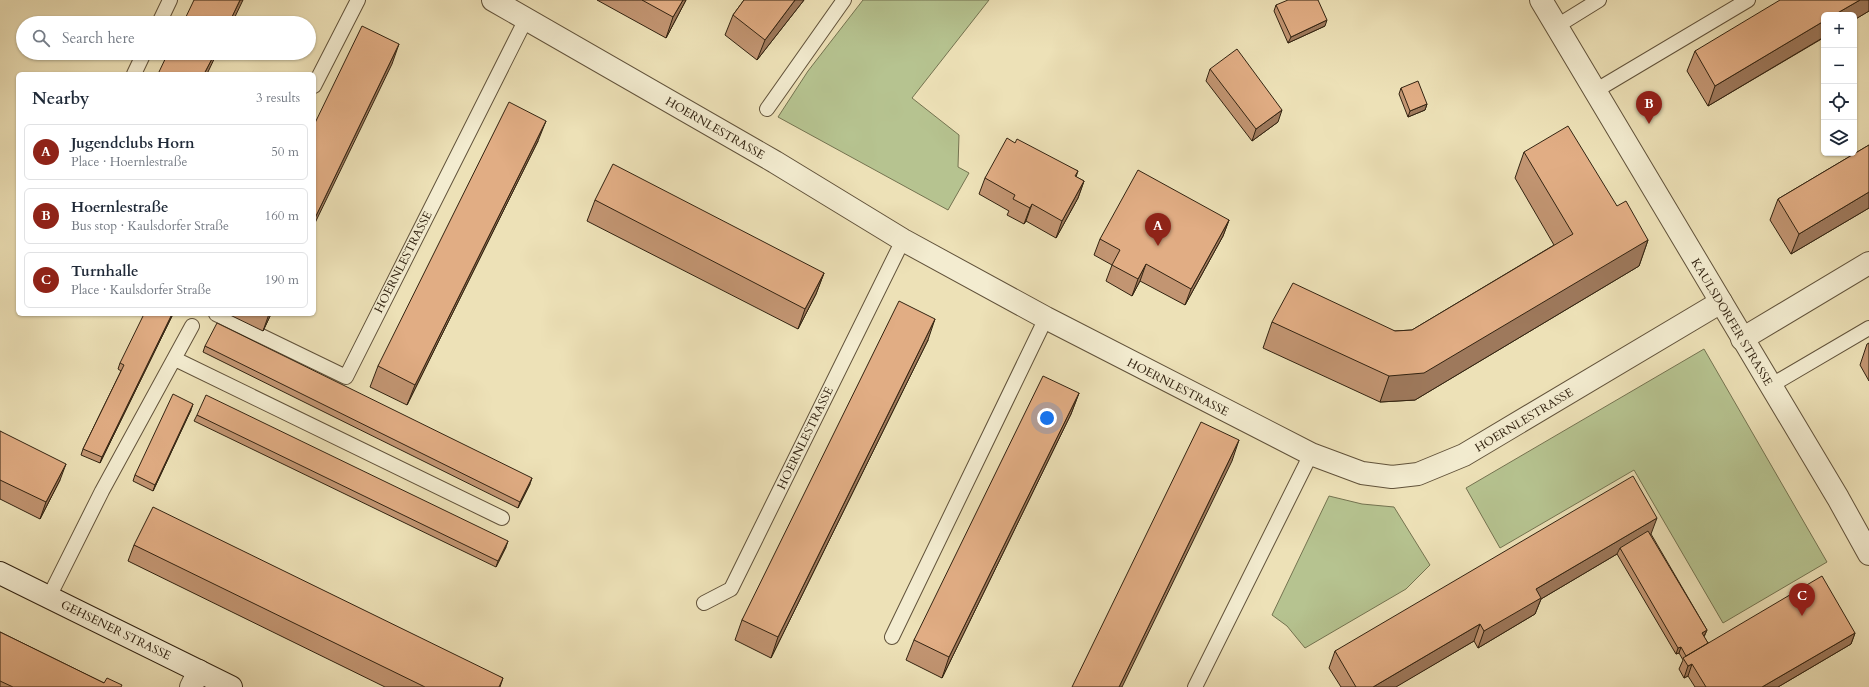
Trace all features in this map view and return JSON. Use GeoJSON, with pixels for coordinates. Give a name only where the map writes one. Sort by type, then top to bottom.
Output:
{"type":"FeatureCollection","features":[{"type":"Feature","properties":{"kind":"street","name":"HOERNLESTRASSE"},"geometry":{"type":"LineString","coordinates":[[493,0],[775,162],[903,240],[1046,318],[1311,454],[1362,473],[1392,477],[1418,474],[1464,455],[1721,302]]}},
{"type":"Feature","properties":{"kind":"street","name":"KAULSDORFER STRASSE"},"geometry":{"type":"LineString","coordinates":[[1541,0],[1838,498],[1869,554]]}},
{"type":"Feature","properties":{"kind":"street"},"geometry":{"type":"LineString","coordinates":[[1742,339],[1869,263]]}},
{"type":"Feature","properties":{"kind":"street","name":"GEHSENER STRASSE"},"geometry":{"type":"LineString","coordinates":[[0,573],[49,597],[195,679],[231,687]]}},
{"type":"Feature","properties":{"kind":"lane"},"geometry":{"type":"LineString","coordinates":[[162,16],[170,0]]}},
{"type":"Feature","properties":{"kind":"lane"},"geometry":{"type":"LineString","coordinates":[[316,82],[358,0]]}},
{"type":"Feature","properties":{"kind":"lane"},"geometry":{"type":"LineString","coordinates":[[768,109],[844,0]]}},
{"type":"Feature","properties":{"kind":"lane"},"geometry":{"type":"LineString","coordinates":[[1557,26],[1599,0]]}},
{"type":"Feature","properties":{"kind":"lane"},"geometry":{"type":"LineString","coordinates":[[1595,91],[1748,0]]}},
{"type":"Feature","properties":{"kind":"lane","name":"HOERNLESTRASSE"},"geometry":{"type":"LineString","coordinates":[[220,316],[346,377],[526,19]]}},
{"type":"Feature","properties":{"kind":"lane"},"geometry":{"type":"LineString","coordinates":[[135,72],[141,60]]}},
{"type":"Feature","properties":{"kind":"lane","name":"HOERNLESTRASSE"},"geometry":{"type":"LineString","coordinates":[[704,603],[730,589],[903,240]]}},
{"type":"Feature","properties":{"kind":"lane"},"geometry":{"type":"LineString","coordinates":[[892,637],[1046,318]]}},
{"type":"Feature","properties":{"kind":"lane"},"geometry":{"type":"LineString","coordinates":[[49,597],[102,491],[175,360],[192,326]]}},
{"type":"Feature","properties":{"kind":"lane"},"geometry":{"type":"LineString","coordinates":[[1770,386],[1869,328]]}},
{"type":"Feature","properties":{"kind":"lane"},"geometry":{"type":"LineString","coordinates":[[175,360],[502,518]]}},
{"type":"Feature","properties":{"kind":"lane"},"geometry":{"type":"LineString","coordinates":[[1195,687],[1311,454]]}},
{"type":"Feature","properties":{"kind":"green space"},"geometry":{"type":"Polygon","coordinates":[[[863,0],[989,0],[912,98],[959,135],[958,167],[969,173],[948,210],[778,117],[808,71],[863,0]]]}},
{"type":"Feature","properties":{"kind":"green space"},"geometry":{"type":"Polygon","coordinates":[[[1704,349],[1827,562],[1723,623],[1634,470],[1500,548],[1466,488],[1704,349]]]}},
{"type":"Feature","properties":{"kind":"green space"},"geometry":{"type":"Polygon","coordinates":[[[1329,496],[1362,504],[1394,507],[1430,565],[1406,589],[1305,648],[1287,626],[1272,615],[1329,496]]]}},
{"type":"Feature","properties":{"kind":"building"},"geometry":{"type":"Polygon","coordinates":[[[194,0],[240,0],[232,16],[186,16],[194,0]]]}},
{"type":"Feature","properties":{"kind":"building"},"geometry":{"type":"Polygon","coordinates":[[[642,0],[683,0],[673,17],[642,0]]]}},
{"type":"Feature","properties":{"kind":"building"},"geometry":{"type":"Polygon","coordinates":[[[744,0],[795,0],[765,40],[733,15],[744,0]]]}},
{"type":"Feature","properties":{"kind":"building"},"geometry":{"type":"Polygon","coordinates":[[[1288,0],[1318,0],[1327,20],[1291,37],[1276,5],[1288,0]]]}},
{"type":"Feature","properties":{"kind":"building"},"geometry":{"type":"Polygon","coordinates":[[[1780,0],[1860,0],[1839,12],[1821,12],[1821,23],[1715,86],[1695,51],[1780,0]]]}},
{"type":"Feature","properties":{"kind":"building"},"geometry":{"type":"Polygon","coordinates":[[[362,26],[399,44],[316,216],[316,121],[362,26]]]}},
{"type":"Feature","properties":{"kind":"building"},"geometry":{"type":"Polygon","coordinates":[[[1237,49],[1282,110],[1256,129],[1210,69],[1237,49]]]}},
{"type":"Feature","properties":{"kind":"building"},"geometry":{"type":"Polygon","coordinates":[[[165,60],[211,60],[205,72],[159,72],[165,60]]]}},
{"type":"Feature","properties":{"kind":"building"},"geometry":{"type":"Polygon","coordinates":[[[1418,81],[1427,104],[1410,111],[1401,88],[1418,81]]]}},
{"type":"Feature","properties":{"kind":"building"},"geometry":{"type":"Polygon","coordinates":[[[509,102],[546,121],[415,385],[378,366],[509,102]]]}},
{"type":"Feature","properties":{"kind":"building"},"geometry":{"type":"Polygon","coordinates":[[[1568,126],[1617,206],[1626,201],[1648,240],[1424,373],[1389,376],[1272,322],[1293,283],[1395,331],[1412,330],[1573,234],[1524,152],[1568,126]]]}},
{"type":"Feature","properties":{"kind":"building"},"geometry":{"type":"Polygon","coordinates":[[[1007,138],[1015,143],[1017,139],[1078,171],[1075,176],[1084,181],[1062,221],[1032,204],[1030,208],[1013,199],[1015,195],[985,178],[1007,138]]]}},
{"type":"Feature","properties":{"kind":"building"},"geometry":{"type":"Polygon","coordinates":[[[1869,145],[1869,192],[1799,234],[1778,199],[1850,156],[1857,156],[1857,152],[1869,145]]]}},
{"type":"Feature","properties":{"kind":"building"},"geometry":{"type":"Polygon","coordinates":[[[613,164],[824,273],[805,309],[595,200],[613,164]]]}},
{"type":"Feature","properties":{"kind":"building"},"geometry":{"type":"Polygon","coordinates":[[[1138,170],[1229,220],[1191,289],[1146,264],[1138,279],[1112,265],[1120,250],[1100,239],[1138,170]]]}},
{"type":"Feature","properties":{"kind":"building"},"geometry":{"type":"Polygon","coordinates":[[[899,301],[935,319],[778,637],[742,620],[899,301]]]}},
{"type":"Feature","properties":{"kind":"building"},"geometry":{"type":"Polygon","coordinates":[[[143,316],[171,316],[102,457],[83,449],[124,365],[120,363],[143,316]]]}},
{"type":"Feature","properties":{"kind":"building"},"geometry":{"type":"Polygon","coordinates":[[[217,323],[532,478],[520,502],[205,346],[217,323]]]}},
{"type":"Feature","properties":{"kind":"building"},"geometry":{"type":"Polygon","coordinates":[[[1043,376],[1079,393],[949,657],[914,640],[1043,376]]]}},
{"type":"Feature","properties":{"kind":"building"},"geometry":{"type":"Polygon","coordinates":[[[173,394],[193,404],[155,485],[135,475],[173,394]]]}},
{"type":"Feature","properties":{"kind":"building"},"geometry":{"type":"Polygon","coordinates":[[[206,395],[508,541],[498,561],[197,415],[206,395]]]}},
{"type":"Feature","properties":{"kind":"building"},"geometry":{"type":"Polygon","coordinates":[[[1201,422],[1239,440],[1119,687],[1072,687],[1201,422]]]}},
{"type":"Feature","properties":{"kind":"building"},"geometry":{"type":"Polygon","coordinates":[[[0,431],[66,464],[46,502],[0,480],[0,431]]]}},
{"type":"Feature","properties":{"kind":"building"},"geometry":{"type":"Polygon","coordinates":[[[1633,476],[1657,518],[1536,589],[1541,598],[1484,631],[1480,624],[1373,687],[1356,687],[1335,651],[1633,476]]]}},
{"type":"Feature","properties":{"kind":"building"},"geometry":{"type":"Polygon","coordinates":[[[153,507],[503,678],[499,687],[425,687],[134,545],[153,507]]]}},
{"type":"Feature","properties":{"kind":"building"},"geometry":{"type":"Polygon","coordinates":[[[1648,531],[1707,630],[1702,633],[1708,643],[1686,656],[1681,647],[1678,648],[1620,548],[1648,531]]]}},
{"type":"Feature","properties":{"kind":"building"},"geometry":{"type":"Polygon","coordinates":[[[1822,576],[1855,633],[1762,687],[1706,687],[1692,664],[1688,666],[1683,658],[1822,576]]]}},
{"type":"Feature","properties":{"kind":"building"},"geometry":{"type":"Polygon","coordinates":[[[0,632],[104,683],[107,678],[122,685],[121,687],[13,687],[0,681],[0,632]]]}},
{"type":"Feature","properties":{"kind":"place","name":"Hoernlestraße"},"geometry":{"type":"Point","coordinates":[1649,124]}},
{"type":"Feature","properties":{"kind":"place","name":"Jugendclubs Horn"},"geometry":{"type":"Point","coordinates":[1158,246]}},
{"type":"Feature","properties":{"kind":"place","name":"Turnhalle"},"geometry":{"type":"Point","coordinates":[1802,616]}}]}
